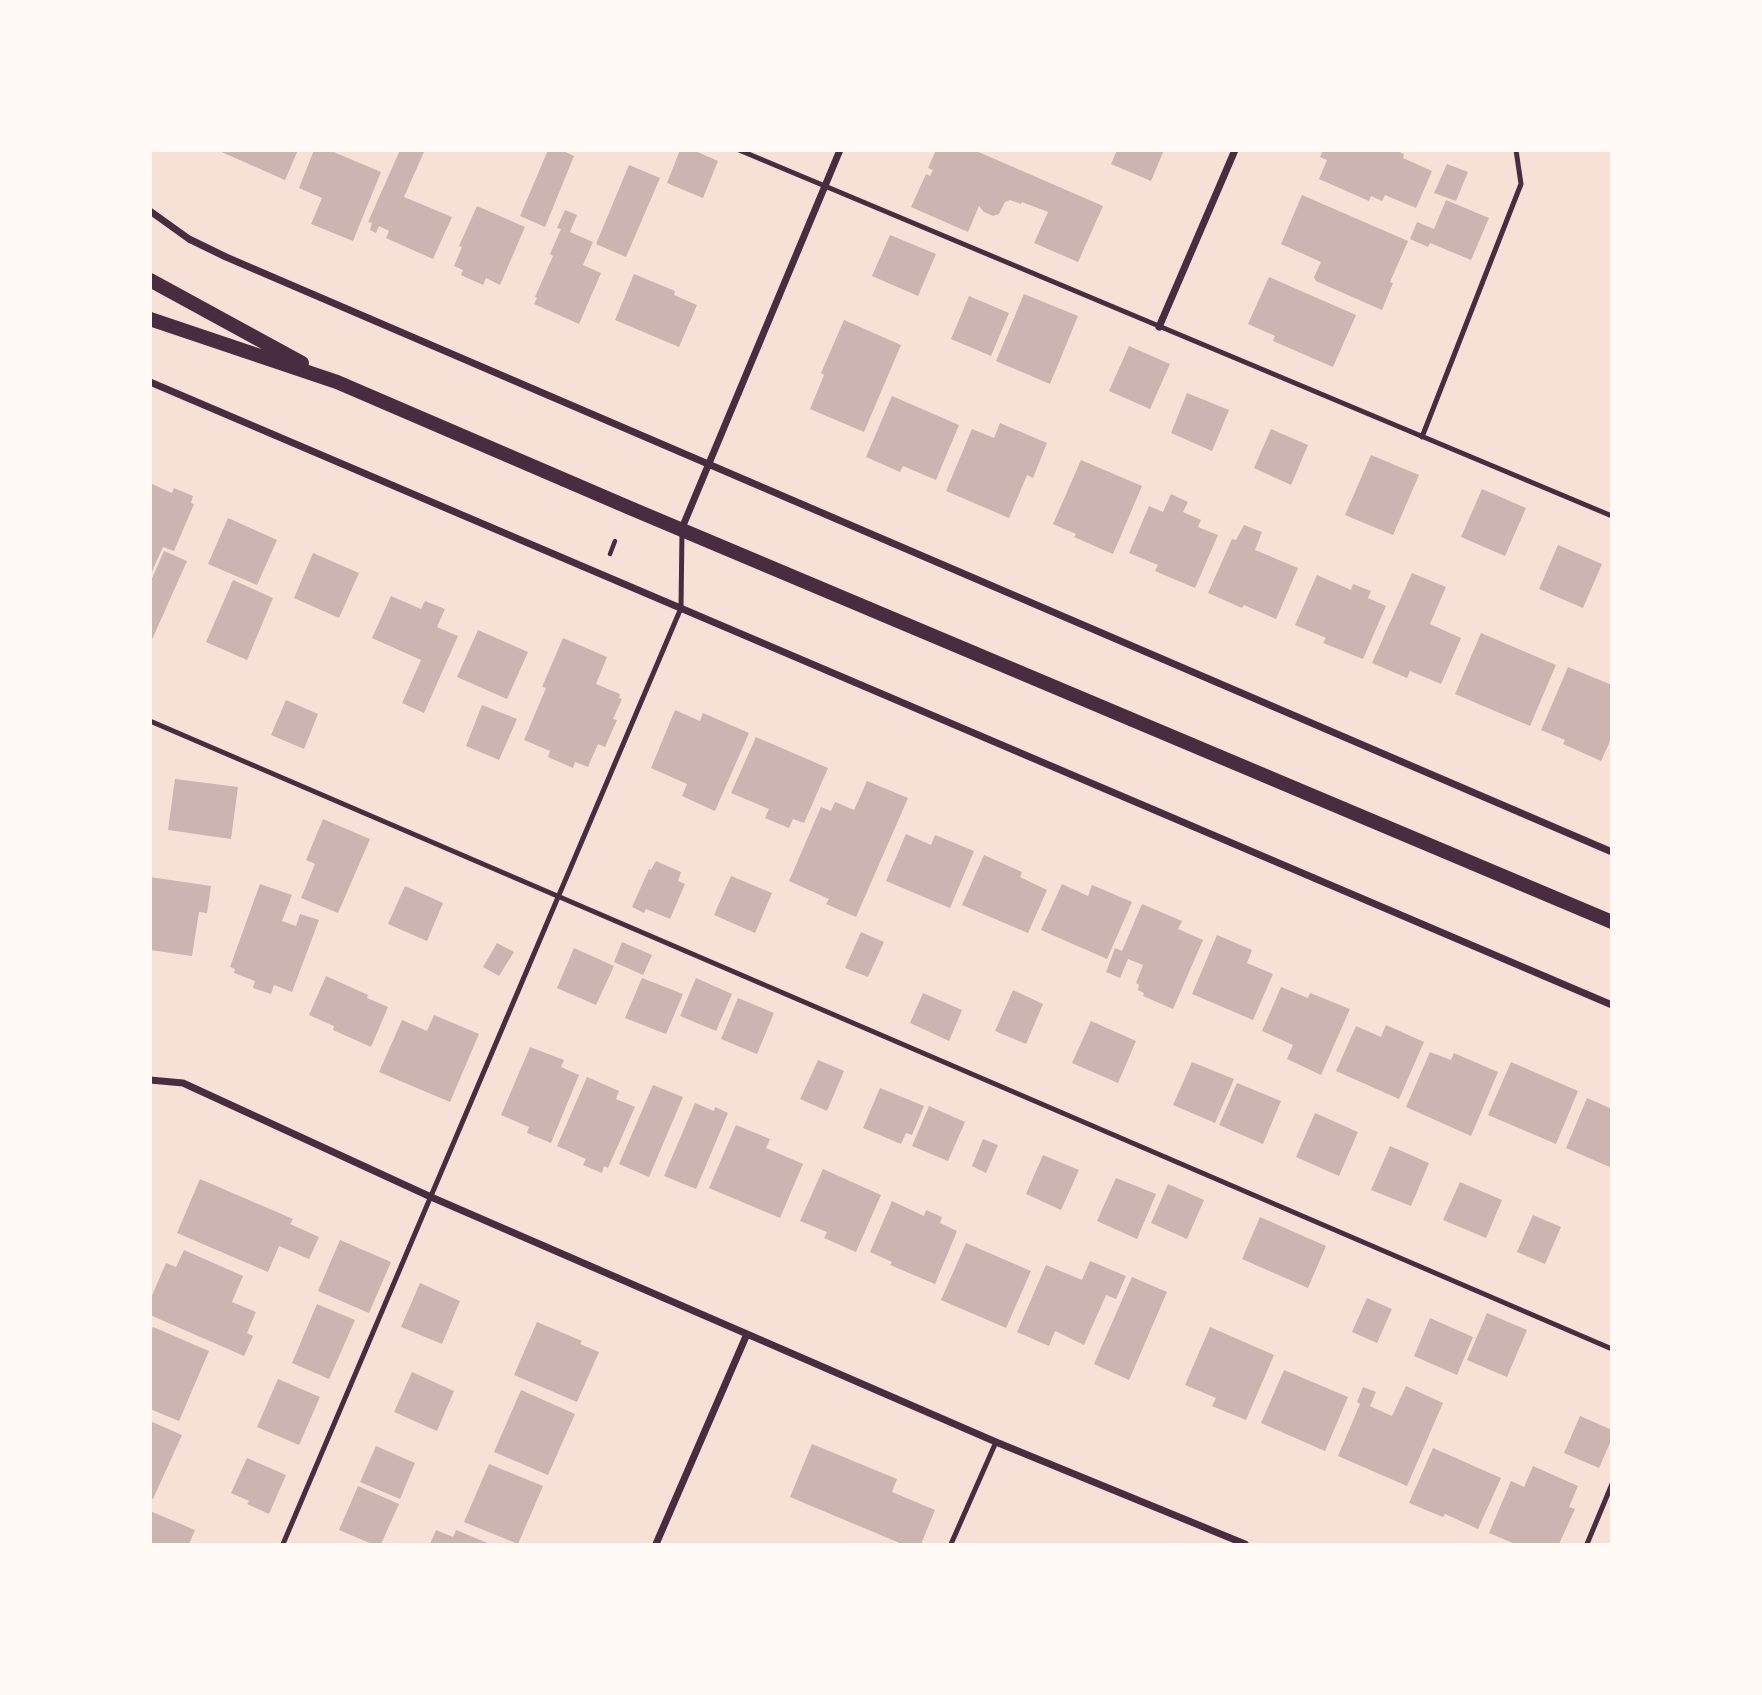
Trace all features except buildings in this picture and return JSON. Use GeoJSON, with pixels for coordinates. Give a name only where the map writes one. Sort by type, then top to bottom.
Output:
{"type":"FeatureCollection","features":[{"type":"Feature","properties":{"kind":"main road"},"geometry":{"type":"LineString","coordinates":[[150,280],[337,382]]}},
{"type":"Feature","properties":{"kind":"main road"},"geometry":{"type":"LineString","coordinates":[[150,319],[337,382],[1612,922]]}},
{"type":"Feature","properties":{"kind":"street"},"geometry":{"type":"LineString","coordinates":[[682,528],[840,150]]}},
{"type":"Feature","properties":{"kind":"street"},"geometry":{"type":"LineString","coordinates":[[1159,327],[1235,150]]}},
{"type":"Feature","properties":{"kind":"street"},"geometry":{"type":"LineString","coordinates":[[150,211],[190,239],[226,257],[1612,852]]}},
{"type":"Feature","properties":{"kind":"street"},"geometry":{"type":"LineString","coordinates":[[150,382],[1612,1005]]}},
{"type":"Feature","properties":{"kind":"street"},"geometry":{"type":"LineString","coordinates":[[150,1080],[183,1083],[431,1197],[996,1442],[1245,1545]]}},
{"type":"Feature","properties":{"kind":"street"},"geometry":{"type":"LineString","coordinates":[[656,1545],[747,1334]]}},
{"type":"Feature","properties":{"kind":"lane"},"geometry":{"type":"LineString","coordinates":[[739,150],[1612,516]]}},
{"type":"Feature","properties":{"kind":"lane"},"geometry":{"type":"LineString","coordinates":[[1422,437],[1521,184],[1516,150]]}},
{"type":"Feature","properties":{"kind":"lane"},"geometry":{"type":"LineString","coordinates":[[283,1545],[681,608],[682,528]]}},
{"type":"Feature","properties":{"kind":"lane"},"geometry":{"type":"LineString","coordinates":[[150,721],[1612,1349]]}},
{"type":"Feature","properties":{"kind":"lane"},"geometry":{"type":"LineString","coordinates":[[951,1545],[996,1442]]}},
{"type":"Feature","properties":{"kind":"lane"},"geometry":{"type":"LineString","coordinates":[[1587,1545],[1612,1484]]}},
{"type":"Feature","properties":{"kind":"path"},"geometry":{"type":"LineString","coordinates":[[609,556],[615,541]]}}]}
